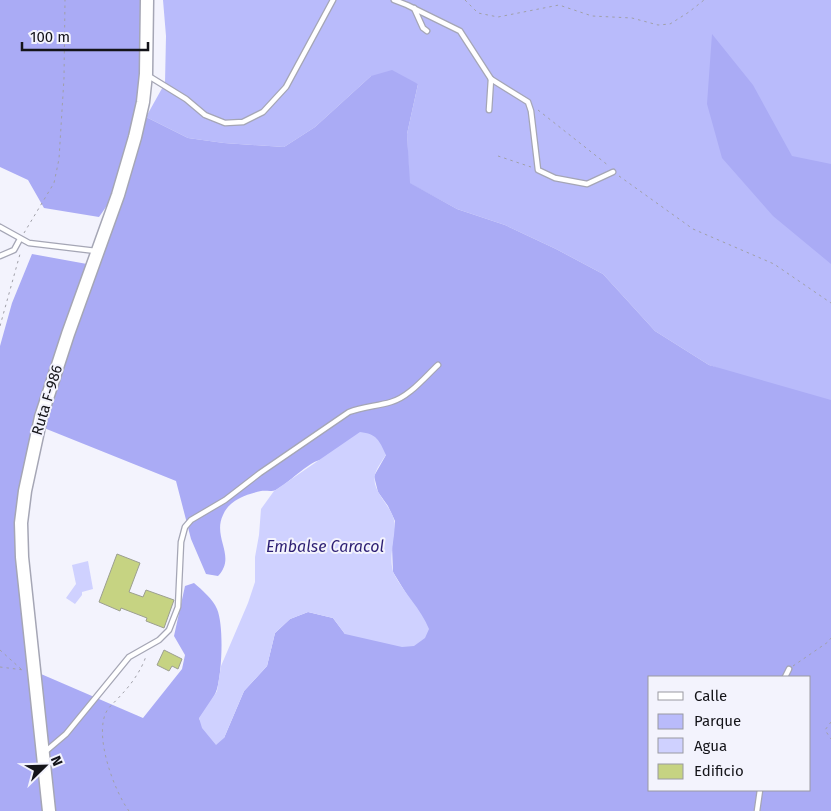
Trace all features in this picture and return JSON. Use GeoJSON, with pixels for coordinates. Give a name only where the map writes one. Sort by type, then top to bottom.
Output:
{"type":"FeatureCollection","features":[{"type":"Feature","properties":{"kind":"main road","name":"Ruta F-986"},"geometry":{"type":"LineString","coordinates":[[49,811],[22,556],[21,523],[25,491],[41,417],[118,195],[135,137],[143,102],[146,74],[147,0]]}},
{"type":"Feature","properties":{"kind":"lane"},"geometry":{"type":"LineString","coordinates":[[146,74],[186,99],[205,114],[225,123],[243,122],[263,112],[286,87],[333,0]]}},
{"type":"Feature","properties":{"kind":"lane"},"geometry":{"type":"LineString","coordinates":[[394,0],[460,31],[491,79],[528,102],[538,170],[555,178],[587,184],[613,172]]}},
{"type":"Feature","properties":{"kind":"lane"},"geometry":{"type":"LineString","coordinates":[[414,8],[423,28],[427,31]]}},
{"type":"Feature","properties":{"kind":"lane"},"geometry":{"type":"LineString","coordinates":[[489,110],[491,79]]}},
{"type":"Feature","properties":{"kind":"lane"},"geometry":{"type":"LineString","coordinates":[[0,227],[21,240],[98,251]]}},
{"type":"Feature","properties":{"kind":"lane"},"geometry":{"type":"LineString","coordinates":[[0,256],[14,250],[21,240]]}},
{"type":"Feature","properties":{"kind":"lane"},"geometry":{"type":"LineString","coordinates":[[43,754],[66,734],[129,657],[159,640],[169,630],[178,607],[181,542],[185,527],[191,520],[225,500],[267,468],[348,412],[363,407],[393,402],[406,394],[438,365]]}},
{"type":"Feature","properties":{"kind":"lane"},"geometry":{"type":"LineString","coordinates":[[786,676],[789,669]]}},
{"type":"Feature","properties":{"kind":"lane"},"geometry":{"type":"LineString","coordinates":[[757,811],[760,791]]}},
{"type":"Feature","properties":{"kind":"path"},"geometry":{"type":"LineString","coordinates":[[0,326],[21,240],[54,182],[59,159],[64,87],[65,0]]}},
{"type":"Feature","properties":{"kind":"path"},"geometry":{"type":"LineString","coordinates":[[465,0],[478,13],[498,17],[558,5],[592,16],[632,18],[658,26],[670,24],[704,0]]}},
{"type":"Feature","properties":{"kind":"path"},"geometry":{"type":"LineString","coordinates":[[528,102],[608,164],[613,172],[634,185],[693,229],[774,264],[831,303]]}},
{"type":"Feature","properties":{"kind":"path"},"geometry":{"type":"LineString","coordinates":[[498,156],[538,170]]}},
{"type":"Feature","properties":{"kind":"path"},"geometry":{"type":"LineString","coordinates":[[789,669],[831,638]]}},
{"type":"Feature","properties":{"kind":"path"},"geometry":{"type":"LineString","coordinates":[[128,811],[122,803],[104,754],[104,723],[108,709],[129,686],[140,669],[149,645]]}},
{"type":"Feature","properties":{"kind":"path"},"geometry":{"type":"LineString","coordinates":[[0,650],[22,669],[0,667]]}},
{"type":"Feature","properties":{"kind":"path"},"geometry":{"type":"LineString","coordinates":[[831,722],[825,730],[831,739]]}},
{"type":"Feature","properties":{"kind":"green space"},"geometry":{"type":"Polygon","coordinates":[[[163,0],[831,0],[831,409],[709,365],[655,331],[603,274],[505,225],[457,209],[409,183],[407,134],[418,84],[371,76],[315,127],[284,147],[224,143],[188,138],[146,117],[165,83],[166,36],[163,0]]]}},
{"type":"Feature","properties":{"kind":"shaded area"},"geometry":{"type":"Polygon","coordinates":[[[0,0],[143,0],[140,86],[132,126],[115,194],[99,217],[44,208],[28,180],[0,167],[0,0]]]}},
{"type":"Feature","properties":{"kind":"shaded area"},"geometry":{"type":"Polygon","coordinates":[[[712,34],[753,85],[792,156],[831,164],[831,264],[773,216],[722,158],[707,104],[712,34]]]}},
{"type":"Feature","properties":{"kind":"shaded area"},"geometry":{"type":"Polygon","coordinates":[[[392,70],[418,84],[407,134],[410,183],[457,209],[505,225],[603,274],[655,331],[709,365],[831,400],[831,811],[55,811],[41,674],[143,718],[182,669],[185,655],[174,636],[185,586],[194,583],[215,605],[221,626],[219,681],[212,701],[199,719],[224,738],[244,691],[267,666],[275,633],[290,619],[308,612],[333,618],[345,634],[407,595],[393,572],[392,546],[395,521],[388,506],[378,492],[374,476],[386,455],[320,460],[309,465],[276,490],[256,492],[234,502],[226,510],[220,523],[225,561],[223,569],[218,576],[206,574],[191,539],[176,481],[44,428],[146,117],[188,138],[224,143],[284,147],[315,127],[371,76],[392,70]]]}},
{"type":"Feature","properties":{"kind":"shaded area"},"geometry":{"type":"Polygon","coordinates":[[[32,254],[87,264],[22,490],[46,811],[0,811],[0,346],[12,303],[32,254]]]}},
{"type":"Feature","properties":{"kind":"water","name":"Embalse Caracol"},"geometry":{"type":"Polygon","coordinates":[[[360,432],[374,436],[386,455],[377,470],[375,481],[378,492],[394,520],[392,568],[398,581],[426,622],[429,629],[425,638],[414,646],[402,647],[345,634],[333,618],[308,612],[290,619],[275,633],[267,666],[244,691],[224,738],[216,745],[202,728],[199,718],[217,691],[221,666],[255,582],[255,557],[261,509],[274,491],[360,432]]]}},
{"type":"Feature","properties":{"kind":"water"},"geometry":{"type":"Polygon","coordinates":[[[88,561],[93,589],[82,592],[82,595],[75,604],[66,598],[76,584],[72,565],[88,561]]]}},
{"type":"Feature","properties":{"kind":"building"},"geometry":{"type":"Polygon","coordinates":[[[117,554],[140,563],[129,592],[143,597],[146,590],[174,600],[164,628],[146,621],[147,618],[121,608],[120,611],[99,602],[117,554]]]}},
{"type":"Feature","properties":{"kind":"building"},"geometry":{"type":"Polygon","coordinates":[[[164,650],[182,659],[178,669],[172,666],[169,671],[157,665],[164,650]]]}}]}
